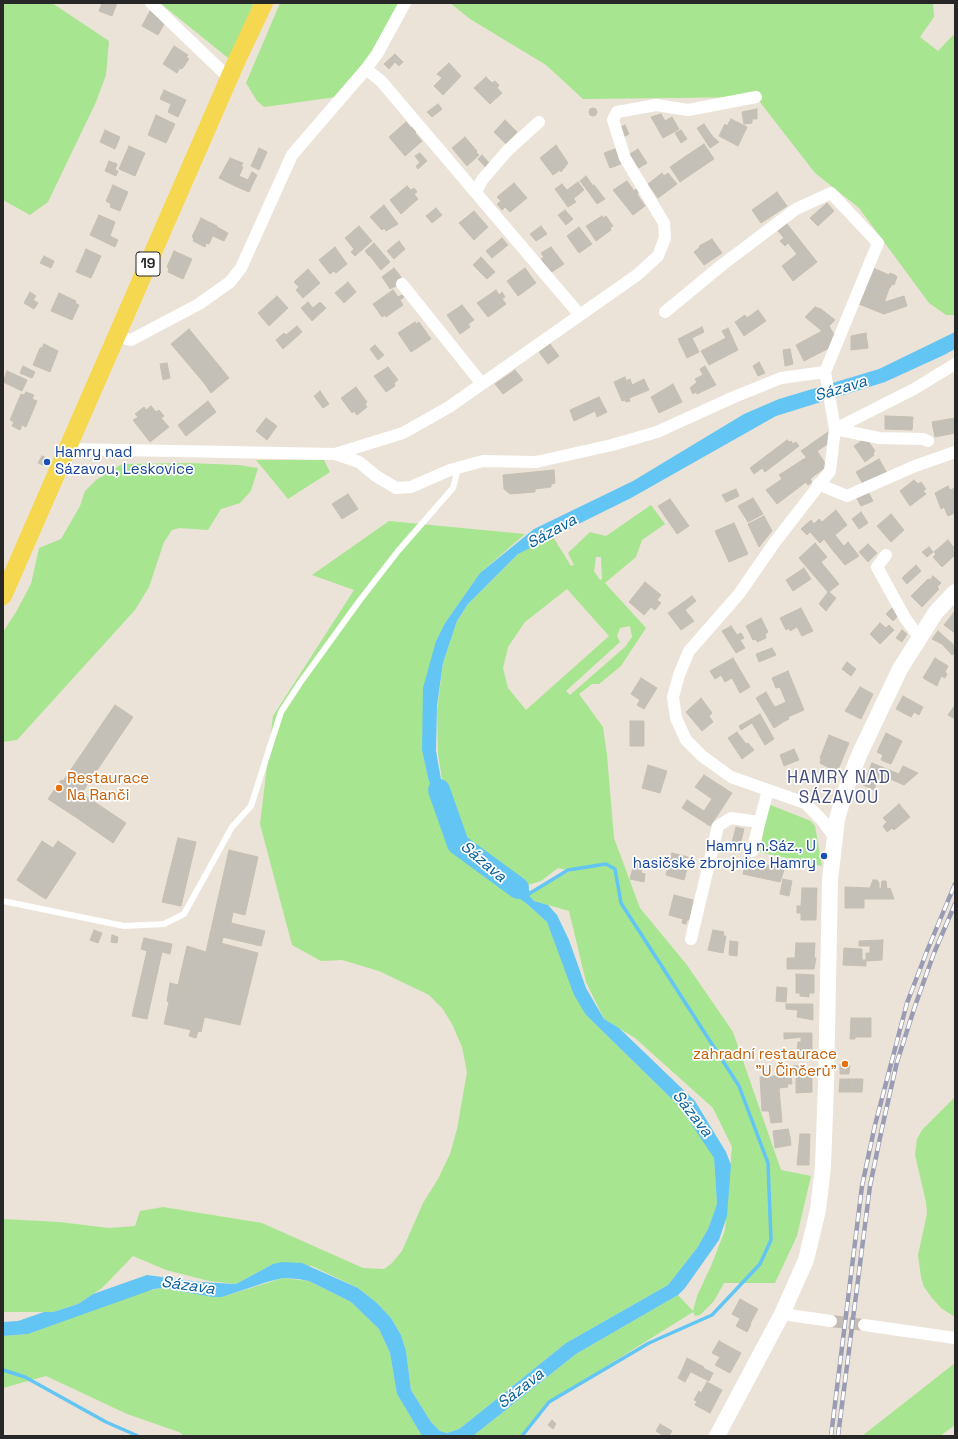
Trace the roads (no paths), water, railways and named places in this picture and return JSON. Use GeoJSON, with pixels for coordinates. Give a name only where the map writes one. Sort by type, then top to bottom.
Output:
{"type":"FeatureCollection","features":[{"type":"Feature","properties":{"kind":"main road","name":"19"},"geometry":{"type":"LineString","coordinates":[[3,596],[229,78],[264,3]]}},
{"type":"Feature","properties":{"kind":"street"},"geometry":{"type":"LineString","coordinates":[[151,3],[229,78]]}},
{"type":"Feature","properties":{"kind":"street"},"geometry":{"type":"LineString","coordinates":[[116,336],[131,340],[199,304],[230,282],[242,268],[292,155],[366,69],[377,54],[405,3]]}},
{"type":"Feature","properties":{"kind":"street"},"geometry":{"type":"LineString","coordinates":[[366,69],[381,81],[579,314]]}},
{"type":"Feature","properties":{"kind":"street"},"geometry":{"type":"LineString","coordinates":[[335,454],[403,432],[449,407],[579,314],[638,274],[658,256],[665,238],[664,223],[625,158],[613,120],[617,112],[656,105],[688,110],[756,97]]}},
{"type":"Feature","properties":{"kind":"street"},"geometry":{"type":"LineString","coordinates":[[476,192],[482,180],[508,150],[539,122]]}},
{"type":"Feature","properties":{"kind":"street"},"geometry":{"type":"LineString","coordinates":[[665,312],[722,265],[796,209],[831,193],[878,243],[826,375],[835,428],[830,471],[818,484],[775,542],[739,594],[689,651],[678,675],[673,696],[676,718],[686,740],[702,756],[731,777],[805,803],[822,820],[835,838]]}},
{"type":"Feature","properties":{"kind":"street"},"geometry":{"type":"LineString","coordinates":[[402,284],[482,384]]}},
{"type":"Feature","properties":{"kind":"street"},"geometry":{"type":"LineString","coordinates":[[835,428],[914,389],[955,364]]}},
{"type":"Feature","properties":{"kind":"street"},"geometry":{"type":"LineString","coordinates":[[67,449],[335,454],[359,462],[376,476],[396,488],[411,487],[458,468],[483,462],[536,462],[612,445],[657,432],[734,397],[781,378],[826,375]]}},
{"type":"Feature","properties":{"kind":"street"},"geometry":{"type":"LineString","coordinates":[[835,428],[879,438],[923,439],[928,441]]}},
{"type":"Feature","properties":{"kind":"street"},"geometry":{"type":"LineString","coordinates":[[818,484],[847,496],[916,466],[955,452]]}},
{"type":"Feature","properties":{"kind":"street"},"geometry":{"type":"LineString","coordinates":[[886,555],[877,567],[905,618],[919,637]]}},
{"type":"Feature","properties":{"kind":"street"},"geometry":{"type":"LineString","coordinates":[[717,1436],[782,1314],[806,1260],[818,1210],[823,1166],[827,1077],[830,880],[837,819],[843,798],[860,753],[900,669],[936,612],[955,592]]}},
{"type":"Feature","properties":{"kind":"street"},"geometry":{"type":"LineString","coordinates":[[752,851],[768,790]]}},
{"type":"Feature","properties":{"kind":"street"},"geometry":{"type":"LineString","coordinates":[[691,939],[718,826],[731,818],[759,822]]}},
{"type":"Feature","properties":{"kind":"street"},"geometry":{"type":"LineString","coordinates":[[782,1314],[831,1321]]}},
{"type":"Feature","properties":{"kind":"street"},"geometry":{"type":"LineString","coordinates":[[864,1325],[955,1338]]}},
{"type":"Feature","properties":{"kind":"lane"},"geometry":{"type":"LineString","coordinates":[[3,901],[124,926],[164,924],[184,914],[232,827],[251,806],[281,712],[300,683],[398,551],[453,488],[458,468]]}},
{"type":"Feature","properties":{"kind":"water"},"geometry":{"type":"Polygon","coordinates":[[[955,332],[955,349],[944,355],[885,382],[776,416],[631,498],[518,554],[468,604],[457,621],[443,663],[437,706],[436,751],[450,830],[462,848],[488,868],[518,882],[530,891],[527,893],[534,901],[548,905],[557,915],[569,940],[586,988],[604,1019],[619,1028],[695,1101],[726,1152],[731,1165],[727,1216],[719,1240],[685,1288],[678,1295],[576,1354],[473,1436],[422,1436],[397,1394],[390,1353],[379,1329],[351,1302],[309,1281],[283,1278],[222,1297],[212,1297],[163,1288],[154,1289],[28,1334],[3,1336],[3,1322],[18,1321],[44,1312],[53,1312],[78,1304],[93,1294],[147,1275],[200,1282],[236,1284],[273,1264],[282,1262],[302,1263],[358,1288],[377,1303],[391,1318],[401,1335],[406,1351],[411,1390],[431,1422],[440,1431],[447,1433],[459,1429],[566,1343],[668,1285],[697,1248],[708,1229],[717,1204],[714,1158],[680,1107],[586,1015],[574,995],[547,922],[527,904],[455,851],[448,839],[428,778],[422,750],[423,688],[436,641],[445,623],[480,573],[534,529],[633,481],[744,414],[779,399],[879,369],[955,332]]]}},
{"type":"Feature","properties":{"kind":"waterway","name":"Sázava"},"geometry":{"type":"LineString","coordinates":[[439,790],[458,844],[518,888]]}},
{"type":"Feature","properties":{"kind":"waterway"},"geometry":{"type":"LineString","coordinates":[[522,1436],[549,1402],[649,1343],[712,1315],[760,1264],[771,1240],[768,1163],[739,1086],[621,903],[615,869],[606,864],[568,870],[527,895]]}},
{"type":"Feature","properties":{"kind":"waterway"},"geometry":{"type":"LineString","coordinates":[[3,1370],[25,1377],[106,1422],[138,1436]]}},
{"type":"Feature","properties":{"kind":"tunnel"},"geometry":{"type":"LineString","coordinates":[[831,1321],[864,1325]]}},
{"type":"Feature","properties":{"kind":"railway"},"geometry":{"type":"LineString","coordinates":[[831,1436],[862,1186],[875,1125],[907,1003],[955,884]]}},
{"type":"Feature","properties":{"kind":"railway"},"geometry":{"type":"LineString","coordinates":[[838,1436],[870,1186],[882,1128],[897,1062],[915,1006],[934,953],[955,904]]}},
{"type":"Feature","properties":{"kind":"place","name":"Hamry nad Sázavou, Leskovice"},"geometry":{"type":"Point","coordinates":[47,462]}},
{"type":"Feature","properties":{"kind":"place","name":"Restaurace Na Ranči"},"geometry":{"type":"Point","coordinates":[59,788]}},
{"type":"Feature","properties":{"kind":"place","name":"Hamry n.Sáz., U hasičské zbrojnice Hamry"},"geometry":{"type":"Point","coordinates":[824,856]}},
{"type":"Feature","properties":{"kind":"place","name":"zahradní restaurace \"U Činčerů\""},"geometry":{"type":"Point","coordinates":[845,1064]}},
{"type":"Feature","properties":{"kind":"district","name":"HAMRY NAD SÁZAVOU"},"geometry":{"type":"Point","coordinates":[839,788]}}]}
